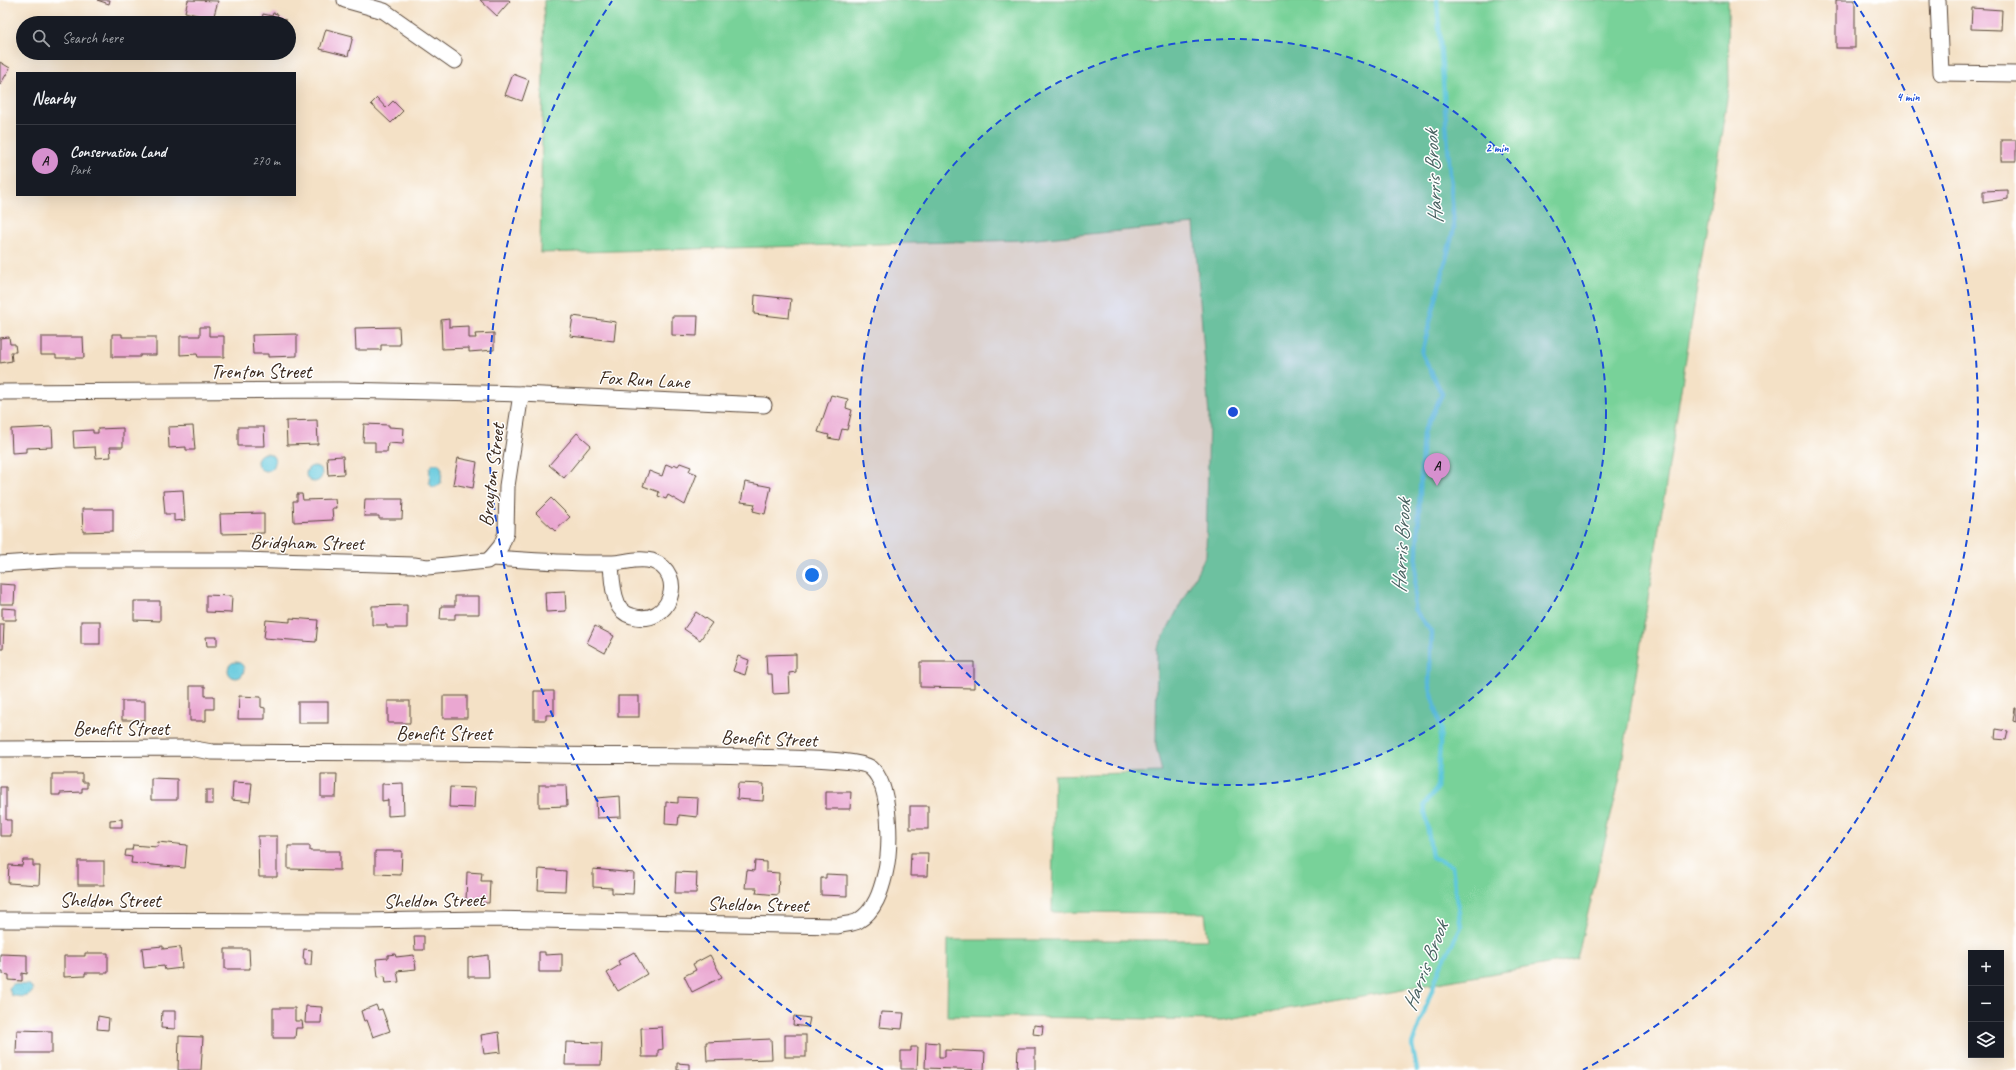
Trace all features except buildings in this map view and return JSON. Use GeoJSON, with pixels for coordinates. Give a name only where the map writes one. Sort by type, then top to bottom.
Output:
{"type":"FeatureCollection","features":[{"type":"Feature","properties":{"kind":"street"},"geometry":{"type":"LineString","coordinates":[[345,0],[384,11],[455,61]]}},
{"type":"Feature","properties":{"kind":"street"},"geometry":{"type":"LineString","coordinates":[[1938,0],[1941,73],[2016,74]]}},
{"type":"Feature","properties":{"kind":"street","name":"Trenton Street"},"geometry":{"type":"LineString","coordinates":[[0,392],[339,390],[521,394]]}},
{"type":"Feature","properties":{"kind":"street","name":"Fox Run Lane"},"geometry":{"type":"LineString","coordinates":[[521,394],[764,405]]}},
{"type":"Feature","properties":{"kind":"street","name":"Brayton Street"},"geometry":{"type":"LineString","coordinates":[[491,558],[501,546],[506,533],[507,486],[521,394]]}},
{"type":"Feature","properties":{"kind":"street","name":"Bridgham Street"},"geometry":{"type":"LineString","coordinates":[[0,564],[60,560],[240,560],[414,565],[427,567],[487,561],[491,558],[611,564],[635,560],[650,561],[663,566],[670,577],[672,592],[668,602],[661,612],[651,618],[639,618],[622,611],[617,603],[613,589],[611,564]]}},
{"type":"Feature","properties":{"kind":"street","name":"Benefit Street"},"geometry":{"type":"LineString","coordinates":[[0,749],[189,748],[212,752],[682,755],[794,758],[854,762],[867,765],[872,768],[881,781],[885,792],[888,824],[886,868],[879,896],[864,915]]}},
{"type":"Feature","properties":{"kind":"street","name":"Sheldon Street"},"geometry":{"type":"LineString","coordinates":[[0,920],[360,921],[485,919],[838,926],[857,921],[864,915]]}},
{"type":"Feature","properties":{"kind":"green space"},"geometry":{"type":"Polygon","coordinates":[[[544,0],[1728,0],[1729,86],[1619,782],[1577,959],[1222,1020],[947,1016],[948,940],[1208,940],[1205,913],[1052,912],[1054,775],[1162,772],[1156,746],[1157,649],[1206,555],[1209,416],[1194,224],[1025,240],[540,253],[544,0]]]}},
{"type":"Feature","properties":{"kind":"water"},"geometry":{"type":"Polygon","coordinates":[[[266,453],[272,456],[275,462],[272,468],[266,471],[260,468],[257,462],[260,456],[266,453]]]}},
{"type":"Feature","properties":{"kind":"water"},"geometry":{"type":"Polygon","coordinates":[[[433,464],[439,464],[442,469],[441,483],[436,487],[432,487],[429,482],[430,467],[433,464]]]}},
{"type":"Feature","properties":{"kind":"water"},"geometry":{"type":"Polygon","coordinates":[[[311,466],[317,466],[322,471],[320,480],[317,482],[311,482],[306,477],[306,471],[311,466]]]}},
{"type":"Feature","properties":{"kind":"water"},"geometry":{"type":"Polygon","coordinates":[[[233,662],[239,662],[244,667],[242,676],[239,678],[233,678],[228,673],[228,667],[233,662]]]}},
{"type":"Feature","properties":{"kind":"water"},"geometry":{"type":"Polygon","coordinates":[[[13,984],[30,985],[33,990],[32,993],[21,997],[11,995],[9,988],[13,984]]]}},
{"type":"Feature","properties":{"kind":"waterway","name":"Harris Brook"},"geometry":{"type":"LineString","coordinates":[[1417,1070],[1412,1045],[1441,965],[1461,927],[1452,866],[1432,857],[1424,805],[1437,789],[1441,729],[1429,683],[1432,633],[1414,609],[1423,433],[1442,394],[1422,353],[1454,228],[1437,0]]}},
{"type":"Feature","properties":{"kind":"place","name":"Conservation Land"},"geometry":{"type":"Point","coordinates":[1437,486]}}]}
